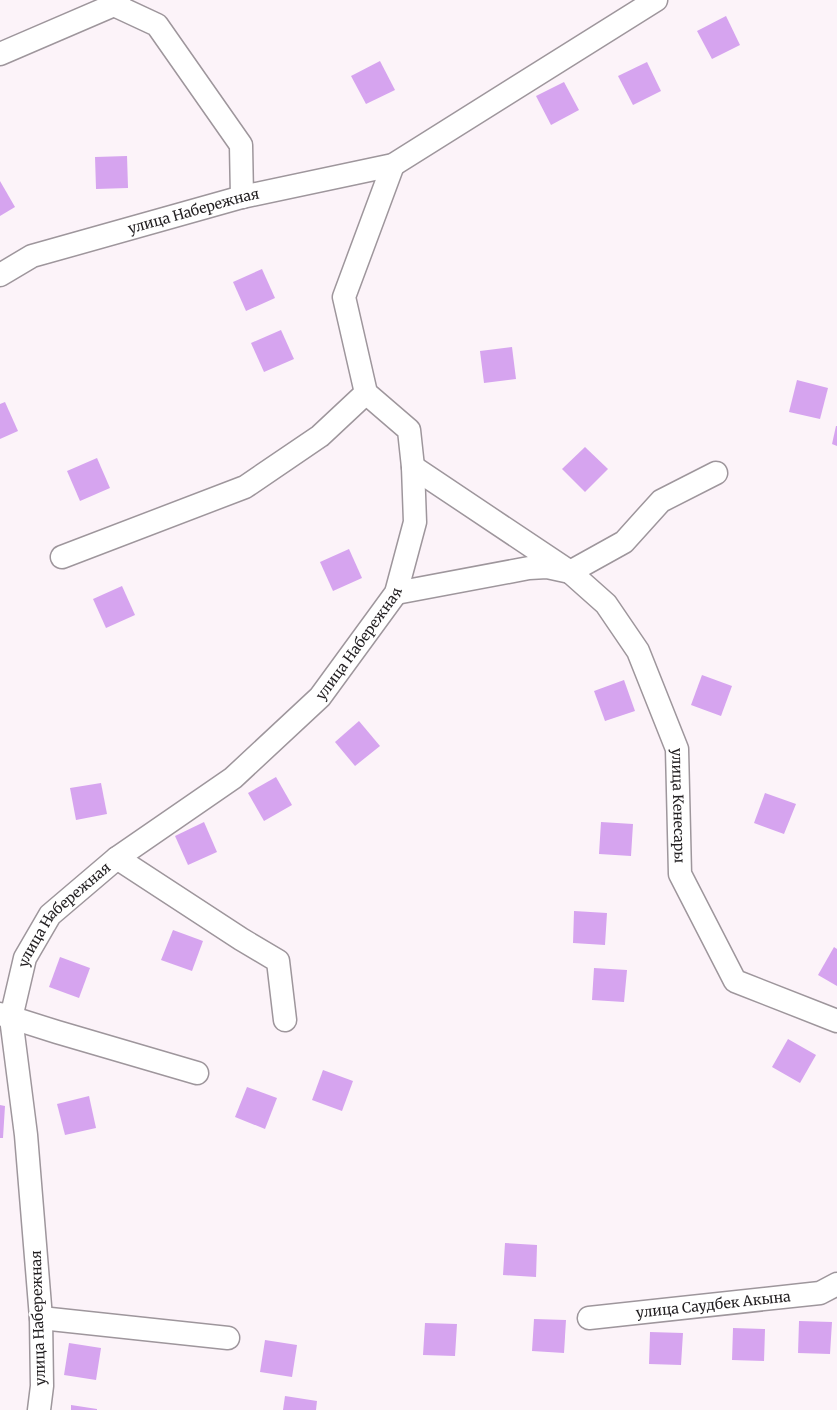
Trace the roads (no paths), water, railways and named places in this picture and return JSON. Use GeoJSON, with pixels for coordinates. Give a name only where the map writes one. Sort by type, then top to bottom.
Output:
{"type":"FeatureCollection","features":[{"type":"Feature","properties":{"kind":"street","name":"улица Набережная"},"geometry":{"type":"LineString","coordinates":[[0,275],[32,256],[242,197],[392,164],[656,0]]}},
{"type":"Feature","properties":{"kind":"street"},"geometry":{"type":"LineString","coordinates":[[0,54],[117,3],[157,25],[241,145],[242,197]]}},
{"type":"Feature","properties":{"kind":"street"},"geometry":{"type":"LineString","coordinates":[[62,557],[245,487],[320,436],[366,393],[344,297],[392,164]]}},
{"type":"Feature","properties":{"kind":"street","name":"улица Набережная"},"geometry":{"type":"LineString","coordinates":[[39,1410],[42,1386],[41,1318],[26,1135],[6,1016],[25,958],[50,915],[117,858],[233,778],[320,697],[396,593],[415,522],[413,467],[409,430],[366,393]]}},
{"type":"Feature","properties":{"kind":"street","name":"улица Кенесары"},"geometry":{"type":"LineString","coordinates":[[413,467],[570,572],[606,604],[638,651],[677,749],[680,874],[735,981],[837,1021]]}},
{"type":"Feature","properties":{"kind":"street"},"geometry":{"type":"LineString","coordinates":[[396,593],[529,568],[547,567],[570,572],[624,542],[661,502],[716,473]]}},
{"type":"Feature","properties":{"kind":"street"},"geometry":{"type":"LineString","coordinates":[[117,858],[241,939],[278,960],[284,1020]]}},
{"type":"Feature","properties":{"kind":"street"},"geometry":{"type":"LineString","coordinates":[[6,1016],[197,1073]]}},
{"type":"Feature","properties":{"kind":"street","name":"улица Саудбек Акына"},"geometry":{"type":"LineString","coordinates":[[589,1318],[820,1293],[837,1284]]}},
{"type":"Feature","properties":{"kind":"street"},"geometry":{"type":"LineString","coordinates":[[41,1318],[228,1338]]}}]}
